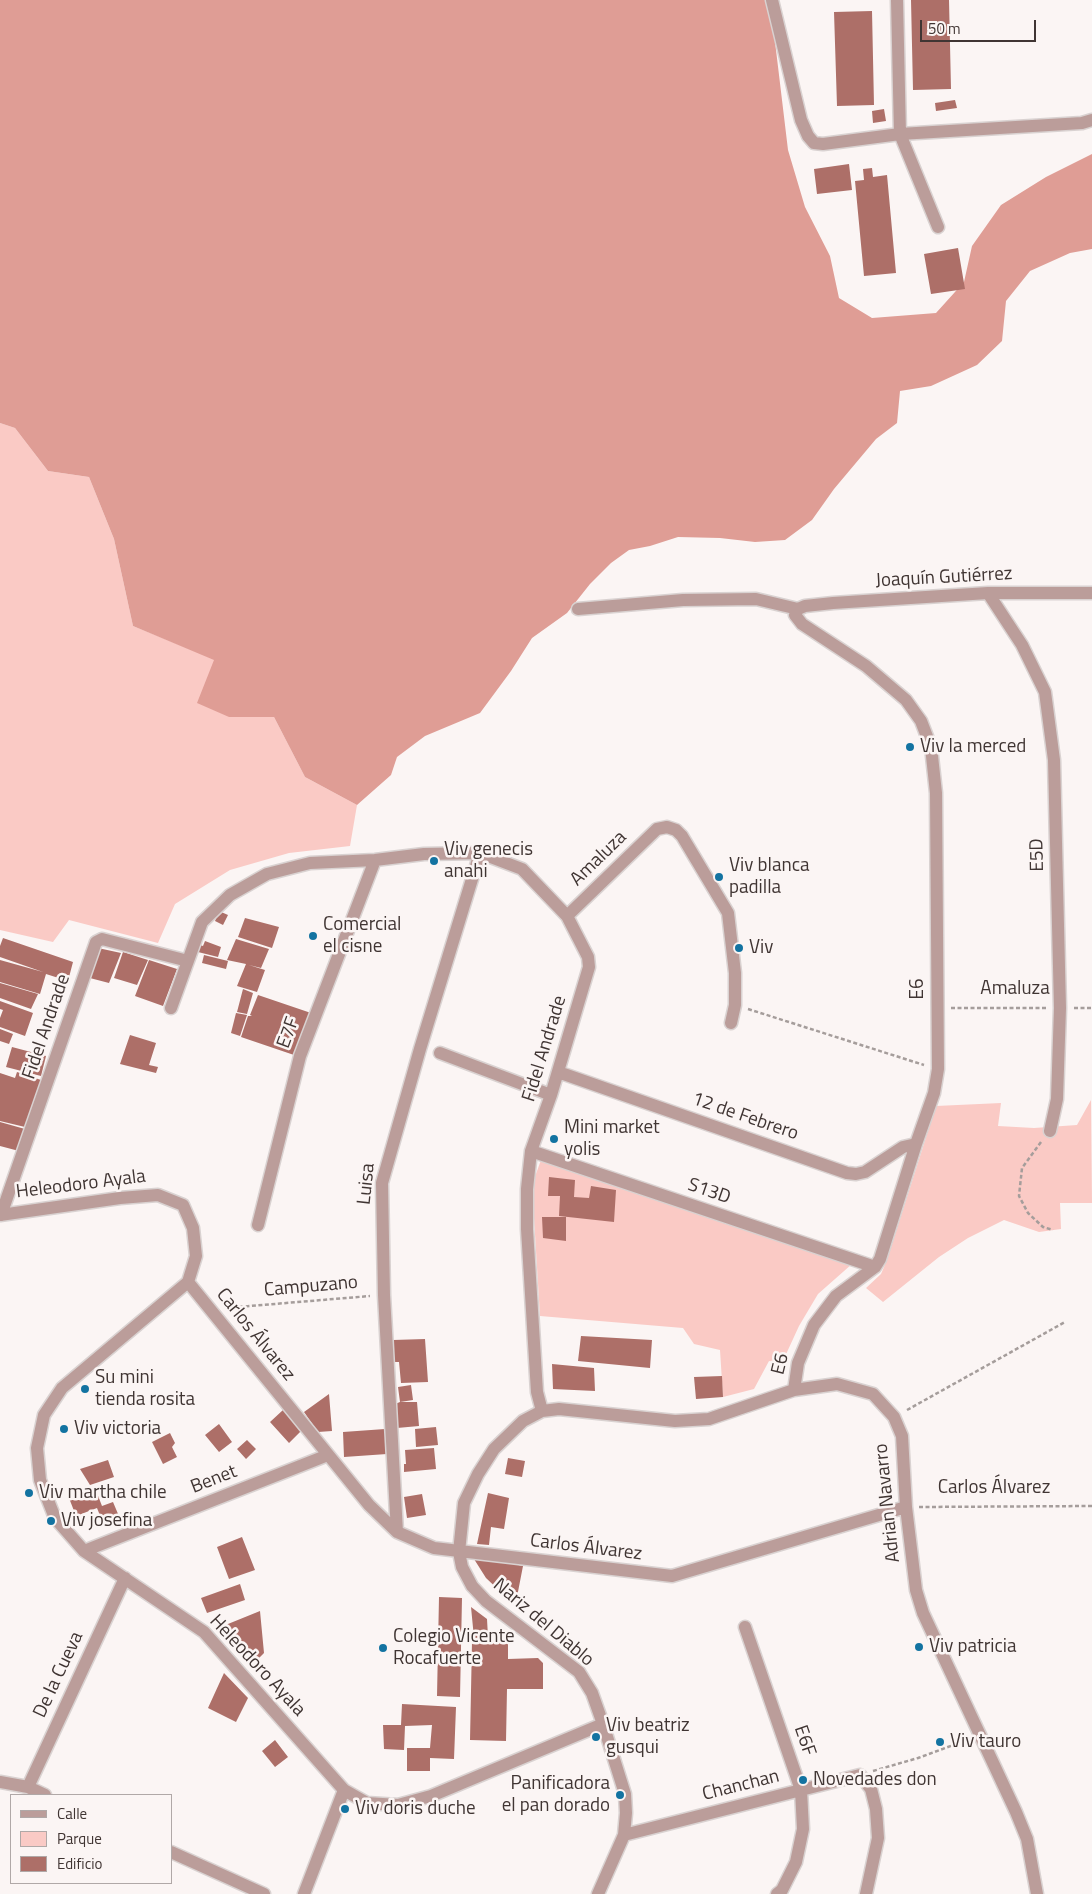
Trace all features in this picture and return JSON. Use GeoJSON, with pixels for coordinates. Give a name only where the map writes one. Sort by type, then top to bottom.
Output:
{"type":"FeatureCollection","features":[{"type":"Feature","properties":{"kind":"street"},"geometry":{"type":"LineString","coordinates":[[772,0],[801,120],[808,136],[814,143],[823,144],[900,134],[1082,123],[1092,120]]}},
{"type":"Feature","properties":{"kind":"street"},"geometry":{"type":"LineString","coordinates":[[898,0],[900,134],[938,227]]}},
{"type":"Feature","properties":{"kind":"street","name":"Joaquín Gutiérrez"},"geometry":{"type":"LineString","coordinates":[[798,609],[805,606],[833,603],[988,593],[1092,593]]}},
{"type":"Feature","properties":{"kind":"street","name":"E5D"},"geometry":{"type":"LineString","coordinates":[[988,593],[1022,645],[1045,692],[1054,760],[1060,1008],[1057,1099],[1050,1131]]}},
{"type":"Feature","properties":{"kind":"street"},"geometry":{"type":"LineString","coordinates":[[578,609],[683,600],[756,599],[798,609]]}},
{"type":"Feature","properties":{"kind":"street","name":"E6"},"geometry":{"type":"LineString","coordinates":[[794,1390],[798,1363],[814,1325],[836,1296],[875,1267],[880,1258],[934,1093],[938,1069],[936,793],[931,747],[922,721],[906,700],[866,666],[802,624],[795,614],[798,609]]}},
{"type":"Feature","properties":{"kind":"street","name":"Amaluza"},"geometry":{"type":"LineString","coordinates":[[567,916],[657,829],[667,827],[676,830],[682,836],[725,906],[730,920],[735,973],[735,1005]]}},
{"type":"Feature","properties":{"kind":"street","name":"Fidel Andrade"},"geometry":{"type":"LineString","coordinates":[[171,1008],[202,922],[230,895],[267,874],[310,863],[375,860],[424,854],[480,853],[522,869],[567,916],[588,957],[589,966],[551,1095],[531,1151],[527,1189],[527,1229],[537,1392],[542,1411]]}},
{"type":"Feature","properties":{"kind":"street","name":"Luisa"},"geometry":{"type":"LineString","coordinates":[[397,1532],[384,1295],[382,1191],[384,1174],[420,1048],[480,853]]}},
{"type":"Feature","properties":{"kind":"street","name":"E7F"},"geometry":{"type":"LineString","coordinates":[[258,1226],[300,1056],[375,860]]}},
{"type":"Feature","properties":{"kind":"street","name":"Fidel Andrade"},"geometry":{"type":"LineString","coordinates":[[0,1215],[96,942],[102,939],[188,961]]}},
{"type":"Feature","properties":{"kind":"street"},"geometry":{"type":"LineString","coordinates":[[731,1023],[735,1005]]}},
{"type":"Feature","properties":{"kind":"street"},"geometry":{"type":"LineString","coordinates":[[440,1053],[551,1095]]}},
{"type":"Feature","properties":{"kind":"street","name":"12 de Febrero"},"geometry":{"type":"LineString","coordinates":[[558,1072],[847,1173],[865,1172],[903,1147],[916,1144]]}},
{"type":"Feature","properties":{"kind":"street","name":"S13D"},"geometry":{"type":"LineString","coordinates":[[531,1151],[875,1267]]}},
{"type":"Feature","properties":{"kind":"street","name":"Heleodoro Ayala"},"geometry":{"type":"LineString","coordinates":[[0,1215],[158,1194],[182,1205],[193,1228],[196,1256],[188,1282],[62,1388],[44,1415],[36,1448],[40,1480],[55,1518],[84,1551],[204,1632],[344,1790],[367,1803],[398,1805],[431,1796],[603,1724]]}},
{"type":"Feature","properties":{"kind":"street","name":"Carlos Álvarez"},"geometry":{"type":"LineString","coordinates":[[188,1282],[368,1505],[397,1532],[434,1548],[672,1576],[906,1507]]}},
{"type":"Feature","properties":{"kind":"street","name":"Adrian Navarro"},"geometry":{"type":"LineString","coordinates":[[459,1552],[464,1503],[478,1474],[494,1449],[523,1421],[542,1411],[559,1409],[675,1421],[709,1419],[794,1390],[837,1384],[873,1394],[894,1417],[902,1436],[906,1507],[916,1590],[922,1613],[1016,1812],[1027,1839],[1037,1894]]}},
{"type":"Feature","properties":{"kind":"street","name":"Benet"},"geometry":{"type":"LineString","coordinates":[[84,1551],[328,1455]]}},
{"type":"Feature","properties":{"kind":"street","name":"Nariz del Diablo"},"geometry":{"type":"LineString","coordinates":[[459,1552],[462,1567],[472,1586],[486,1601],[579,1672],[592,1693],[625,1794],[624,1835],[598,1894]]}},
{"type":"Feature","properties":{"kind":"street","name":"De la Cueva"},"geometry":{"type":"LineString","coordinates":[[28,1787],[125,1578]]}},
{"type":"Feature","properties":{"kind":"street","name":"E6F"},"geometry":{"type":"LineString","coordinates":[[745,1627],[801,1790],[803,1829],[796,1862],[782,1890],[777,1894]]}},
{"type":"Feature","properties":{"kind":"street"},"geometry":{"type":"LineString","coordinates":[[860,1775],[871,1788],[876,1809],[878,1838],[866,1894]]}},
{"type":"Feature","properties":{"kind":"street","name":"Chanchan"},"geometry":{"type":"LineString","coordinates":[[624,1835],[860,1775]]}},
{"type":"Feature","properties":{"kind":"street"},"geometry":{"type":"LineString","coordinates":[[0,1782],[28,1787],[43,1794]]}},
{"type":"Feature","properties":{"kind":"street"},"geometry":{"type":"LineString","coordinates":[[304,1894],[344,1790]]}},
{"type":"Feature","properties":{"kind":"street"},"geometry":{"type":"LineString","coordinates":[[172,1852],[264,1894]]}},
{"type":"Feature","properties":{"kind":"path"},"geometry":{"type":"LineString","coordinates":[[735,1005],[938,1069]]}},
{"type":"Feature","properties":{"kind":"path","name":"Amaluza"},"geometry":{"type":"LineString","coordinates":[[937,1008],[1092,1008]]}},
{"type":"Feature","properties":{"kind":"path"},"geometry":{"type":"LineString","coordinates":[[1050,1131],[1022,1168],[1019,1196],[1028,1213],[1042,1227],[1053,1230]]}},
{"type":"Feature","properties":{"kind":"path","name":"Campuzano"},"geometry":{"type":"LineString","coordinates":[[210,1309],[384,1295]]}},
{"type":"Feature","properties":{"kind":"path"},"geometry":{"type":"LineString","coordinates":[[894,1417],[1064,1322]]}},
{"type":"Feature","properties":{"kind":"path","name":"Carlos Álvarez"},"geometry":{"type":"LineString","coordinates":[[906,1507],[1092,1506]]}},
{"type":"Feature","properties":{"kind":"path"},"geometry":{"type":"LineString","coordinates":[[860,1775],[918,1758],[980,1735]]}},
{"type":"Feature","properties":{"kind":"green space"},"geometry":{"type":"Polygon","coordinates":[[[0,423],[15,428],[48,471],[89,477],[114,539],[133,626],[214,659],[229,717],[274,717],[305,777],[357,805],[350,846],[289,853],[230,870],[175,904],[158,943],[69,920],[53,942],[0,930],[0,423]]]}},
{"type":"Feature","properties":{"kind":"green space"},"geometry":{"type":"Polygon","coordinates":[[[1091,1100],[1092,1203],[1060,1203],[1061,1229],[1039,1232],[1004,1220],[968,1238],[939,1257],[883,1302],[866,1288],[881,1274],[887,1260],[936,1106],[1001,1103],[998,1126],[1034,1128],[1077,1125],[1091,1100]]]}},
{"type":"Feature","properties":{"kind":"green space"},"geometry":{"type":"Polygon","coordinates":[[[541,1160],[852,1264],[818,1294],[799,1326],[782,1363],[769,1361],[754,1389],[723,1397],[720,1350],[694,1344],[683,1328],[540,1316],[532,1185],[541,1160]]]}},
{"type":"Feature","properties":{"kind":"shaded area"},"geometry":{"type":"Polygon","coordinates":[[[0,0],[770,0],[788,150],[805,207],[830,256],[839,298],[872,318],[936,313],[964,282],[972,246],[1001,205],[1046,177],[1092,154],[1092,249],[1070,253],[1030,271],[1006,301],[1002,341],[977,365],[931,386],[900,391],[897,423],[876,439],[834,489],[812,520],[785,540],[755,542],[720,538],[678,537],[650,546],[629,550],[611,563],[590,584],[567,613],[532,638],[511,671],[480,713],[425,736],[397,757],[391,775],[357,805],[305,777],[274,717],[229,717],[197,703],[214,660],[133,626],[114,539],[89,477],[48,471],[15,428],[0,423],[0,0]]]}},
{"type":"Feature","properties":{"kind":"building"},"geometry":{"type":"Polygon","coordinates":[[[911,0],[949,0],[951,89],[913,90],[911,0]]]}},
{"type":"Feature","properties":{"kind":"building"},"geometry":{"type":"Polygon","coordinates":[[[872,11],[874,105],[837,106],[834,12],[872,11]]]}},
{"type":"Feature","properties":{"kind":"building"},"geometry":{"type":"Polygon","coordinates":[[[955,100],[957,108],[936,111],[935,103],[955,100]]]}},
{"type":"Feature","properties":{"kind":"building"},"geometry":{"type":"Polygon","coordinates":[[[884,109],[886,121],[873,123],[872,111],[884,109]]]}},
{"type":"Feature","properties":{"kind":"building"},"geometry":{"type":"Polygon","coordinates":[[[849,164],[852,190],[817,194],[814,169],[849,164]]]}},
{"type":"Feature","properties":{"kind":"building"},"geometry":{"type":"Polygon","coordinates":[[[872,168],[873,177],[887,175],[896,273],[864,276],[855,181],[864,180],[863,169],[872,168]]]}},
{"type":"Feature","properties":{"kind":"building"},"geometry":{"type":"Polygon","coordinates":[[[958,248],[965,289],[931,294],[924,254],[958,248]]]}},
{"type":"Feature","properties":{"kind":"building"},"geometry":{"type":"Polygon","coordinates":[[[219,911],[228,915],[223,925],[215,921],[219,911]]]}},
{"type":"Feature","properties":{"kind":"building"},"geometry":{"type":"Polygon","coordinates":[[[245,918],[279,927],[272,948],[238,937],[245,918]]]}},
{"type":"Feature","properties":{"kind":"building"},"geometry":{"type":"Polygon","coordinates":[[[3,938],[73,962],[68,981],[46,974],[40,994],[0,982],[0,960],[43,972],[0,957],[0,946],[3,938]]]}},
{"type":"Feature","properties":{"kind":"building"},"geometry":{"type":"Polygon","coordinates":[[[236,939],[269,949],[261,968],[249,965],[265,970],[257,992],[237,986],[246,964],[227,960],[236,939]]]}},
{"type":"Feature","properties":{"kind":"building"},"geometry":{"type":"Polygon","coordinates":[[[205,941],[221,947],[218,957],[198,952],[200,945],[203,946],[205,941]]]}},
{"type":"Feature","properties":{"kind":"building"},"geometry":{"type":"Polygon","coordinates":[[[98,948],[121,953],[109,983],[86,977],[98,948]]]}},
{"type":"Feature","properties":{"kind":"building"},"geometry":{"type":"Polygon","coordinates":[[[123,952],[148,960],[137,985],[114,978],[123,952]]]}},
{"type":"Feature","properties":{"kind":"building"},"geometry":{"type":"Polygon","coordinates":[[[204,955],[228,961],[226,969],[202,963],[204,955]]]}},
{"type":"Feature","properties":{"kind":"building"},"geometry":{"type":"Polygon","coordinates":[[[149,960],[177,969],[163,1006],[135,996],[149,960]]]}},
{"type":"Feature","properties":{"kind":"building"},"geometry":{"type":"Polygon","coordinates":[[[0,983],[38,994],[31,1009],[0,998],[0,983]]]}},
{"type":"Feature","properties":{"kind":"building"},"geometry":{"type":"Polygon","coordinates":[[[243,989],[253,993],[247,1014],[237,1012],[243,989]]]}},
{"type":"Feature","properties":{"kind":"building"},"geometry":{"type":"Polygon","coordinates":[[[258,995],[311,1013],[294,1055],[241,1037],[248,1016],[252,1016],[250,1015],[258,995]]]}},
{"type":"Feature","properties":{"kind":"building"},"geometry":{"type":"Polygon","coordinates":[[[0,1001],[33,1013],[25,1036],[0,1027],[0,1018],[3,1010],[0,1009],[0,1001]]]}},
{"type":"Feature","properties":{"kind":"building"},"geometry":{"type":"Polygon","coordinates":[[[236,1013],[247,1015],[240,1036],[231,1033],[236,1013]]]}},
{"type":"Feature","properties":{"kind":"building"},"geometry":{"type":"Polygon","coordinates":[[[0,1029],[13,1034],[9,1044],[0,1041],[0,1029]]]}},
{"type":"Feature","properties":{"kind":"building"},"geometry":{"type":"Polygon","coordinates":[[[130,1035],[156,1043],[149,1065],[158,1067],[156,1073],[120,1064],[130,1035]]]}},
{"type":"Feature","properties":{"kind":"building"},"geometry":{"type":"Polygon","coordinates":[[[12,1047],[46,1056],[41,1076],[6,1067],[12,1047]]]}},
{"type":"Feature","properties":{"kind":"building"},"geometry":{"type":"Polygon","coordinates":[[[17,1072],[41,1080],[25,1127],[0,1121],[0,1073],[15,1078],[17,1072]]]}},
{"type":"Feature","properties":{"kind":"building"},"geometry":{"type":"Polygon","coordinates":[[[0,1122],[25,1129],[19,1151],[0,1146],[0,1122]]]}},
{"type":"Feature","properties":{"kind":"building"},"geometry":{"type":"Polygon","coordinates":[[[549,1177],[575,1180],[574,1197],[589,1198],[591,1186],[616,1190],[614,1222],[559,1216],[560,1196],[548,1196],[549,1177]]]}},
{"type":"Feature","properties":{"kind":"building"},"geometry":{"type":"Polygon","coordinates":[[[542,1217],[566,1217],[566,1241],[543,1238],[542,1217]]]}},
{"type":"Feature","properties":{"kind":"building"},"geometry":{"type":"Polygon","coordinates":[[[581,1336],[652,1340],[650,1368],[578,1361],[581,1336]]]}},
{"type":"Feature","properties":{"kind":"building"},"geometry":{"type":"Polygon","coordinates":[[[425,1339],[428,1382],[401,1383],[399,1362],[394,1362],[393,1340],[425,1339]]]}},
{"type":"Feature","properties":{"kind":"building"},"geometry":{"type":"Polygon","coordinates":[[[552,1364],[594,1368],[595,1391],[553,1389],[552,1364]]]}},
{"type":"Feature","properties":{"kind":"building"},"geometry":{"type":"Polygon","coordinates":[[[722,1376],[723,1397],[696,1399],[694,1377],[722,1376]]]}},
{"type":"Feature","properties":{"kind":"building"},"geometry":{"type":"Polygon","coordinates":[[[411,1385],[413,1400],[400,1402],[398,1387],[411,1385]]]}},
{"type":"Feature","properties":{"kind":"building"},"geometry":{"type":"Polygon","coordinates":[[[329,1394],[332,1431],[318,1432],[304,1412],[329,1394]]]}},
{"type":"Feature","properties":{"kind":"building"},"geometry":{"type":"Polygon","coordinates":[[[400,1402],[417,1402],[419,1426],[397,1428],[395,1404],[400,1402]]]}},
{"type":"Feature","properties":{"kind":"building"},"geometry":{"type":"Polygon","coordinates":[[[283,1410],[302,1430],[289,1443],[270,1422],[283,1410]]]}},
{"type":"Feature","properties":{"kind":"building"},"geometry":{"type":"Polygon","coordinates":[[[219,1424],[232,1442],[219,1452],[205,1435],[219,1424]]]}},
{"type":"Feature","properties":{"kind":"building"},"geometry":{"type":"Polygon","coordinates":[[[436,1427],[438,1445],[416,1447],[415,1429],[436,1427]]]}},
{"type":"Feature","properties":{"kind":"building"},"geometry":{"type":"Polygon","coordinates":[[[385,1429],[387,1454],[344,1457],[343,1432],[385,1429]]]}},
{"type":"Feature","properties":{"kind":"building"},"geometry":{"type":"Polygon","coordinates":[[[170,1433],[175,1443],[172,1447],[177,1457],[163,1464],[152,1442],[170,1433]]]}},
{"type":"Feature","properties":{"kind":"building"},"geometry":{"type":"Polygon","coordinates":[[[247,1440],[256,1449],[246,1459],[237,1449],[247,1440]]]}},
{"type":"Feature","properties":{"kind":"building"},"geometry":{"type":"Polygon","coordinates":[[[434,1448],[436,1469],[404,1472],[404,1464],[406,1464],[405,1450],[434,1448]]]}},
{"type":"Feature","properties":{"kind":"building"},"geometry":{"type":"Polygon","coordinates":[[[508,1458],[525,1461],[522,1477],[505,1474],[508,1458]]]}},
{"type":"Feature","properties":{"kind":"building"},"geometry":{"type":"Polygon","coordinates":[[[108,1460],[114,1477],[90,1485],[80,1469],[108,1460]]]}},
{"type":"Feature","properties":{"kind":"building"},"geometry":{"type":"Polygon","coordinates":[[[95,1488],[102,1506],[113,1502],[121,1521],[105,1528],[97,1508],[76,1516],[69,1498],[95,1488]]]}},
{"type":"Feature","properties":{"kind":"building"},"geometry":{"type":"Polygon","coordinates":[[[488,1493],[509,1498],[504,1529],[491,1527],[489,1545],[477,1544],[488,1493]]]}},
{"type":"Feature","properties":{"kind":"building"},"geometry":{"type":"Polygon","coordinates":[[[422,1494],[426,1515],[407,1518],[404,1497],[422,1494]]]}},
{"type":"Feature","properties":{"kind":"building"},"geometry":{"type":"Polygon","coordinates":[[[242,1537],[255,1570],[229,1579],[217,1547],[242,1537]]]}},
{"type":"Feature","properties":{"kind":"building"},"geometry":{"type":"Polygon","coordinates":[[[474,1559],[490,1559],[523,1566],[516,1602],[506,1597],[486,1578],[474,1559]]]}},
{"type":"Feature","properties":{"kind":"building"},"geometry":{"type":"Polygon","coordinates":[[[240,1584],[245,1600],[207,1613],[201,1598],[240,1584]]]}},
{"type":"Feature","properties":{"kind":"building"},"geometry":{"type":"Polygon","coordinates":[[[439,1597],[462,1598],[460,1697],[437,1696],[439,1597]]]}},
{"type":"Feature","properties":{"kind":"building"},"geometry":{"type":"Polygon","coordinates":[[[471,1607],[487,1619],[488,1637],[474,1638],[471,1607]]]}},
{"type":"Feature","properties":{"kind":"building"},"geometry":{"type":"Polygon","coordinates":[[[260,1611],[264,1653],[258,1659],[223,1626],[260,1611]]]}},
{"type":"Feature","properties":{"kind":"building"},"geometry":{"type":"Polygon","coordinates":[[[472,1642],[508,1643],[508,1659],[538,1658],[543,1663],[543,1689],[507,1689],[506,1741],[470,1740],[472,1642]]]}},
{"type":"Feature","properties":{"kind":"building"},"geometry":{"type":"Polygon","coordinates":[[[224,1673],[248,1698],[236,1722],[208,1708],[224,1673]]]}},
{"type":"Feature","properties":{"kind":"building"},"geometry":{"type":"Polygon","coordinates":[[[402,1704],[456,1707],[454,1759],[430,1758],[430,1771],[407,1771],[407,1748],[430,1748],[432,1725],[405,1726],[404,1750],[384,1749],[383,1725],[401,1725],[402,1704]]]}},
{"type":"Feature","properties":{"kind":"building"},"geometry":{"type":"Polygon","coordinates":[[[275,1740],[288,1757],[275,1767],[262,1751],[275,1740]]]}},
{"type":"Feature","properties":{"kind":"place","name":"Viv la merced"},"geometry":{"type":"Point","coordinates":[910,747]}},
{"type":"Feature","properties":{"kind":"place","name":"Viv genecis anahi"},"geometry":{"type":"Point","coordinates":[434,861]}},
{"type":"Feature","properties":{"kind":"place","name":"Viv blanca padilla"},"geometry":{"type":"Point","coordinates":[719,877]}},
{"type":"Feature","properties":{"kind":"place","name":"Comercial el cisne"},"geometry":{"type":"Point","coordinates":[313,936]}},
{"type":"Feature","properties":{"kind":"place","name":"Viv"},"geometry":{"type":"Point","coordinates":[739,948]}},
{"type":"Feature","properties":{"kind":"place","name":"Mini market yolis"},"geometry":{"type":"Point","coordinates":[554,1139]}},
{"type":"Feature","properties":{"kind":"place","name":"Su mini tienda rosita"},"geometry":{"type":"Point","coordinates":[85,1389]}},
{"type":"Feature","properties":{"kind":"place","name":"Viv victoria"},"geometry":{"type":"Point","coordinates":[64,1429]}},
{"type":"Feature","properties":{"kind":"place","name":"Viv martha chile"},"geometry":{"type":"Point","coordinates":[29,1493]}},
{"type":"Feature","properties":{"kind":"place","name":"Viv josefina"},"geometry":{"type":"Point","coordinates":[51,1521]}},
{"type":"Feature","properties":{"kind":"place","name":"Viv patricia"},"geometry":{"type":"Point","coordinates":[919,1647]}},
{"type":"Feature","properties":{"kind":"place","name":"Colegio Vicente Rocafuerte"},"geometry":{"type":"Point","coordinates":[383,1648]}},
{"type":"Feature","properties":{"kind":"place","name":"Viv beatriz gusqui"},"geometry":{"type":"Point","coordinates":[596,1737]}},
{"type":"Feature","properties":{"kind":"place","name":"Viv tauro"},"geometry":{"type":"Point","coordinates":[940,1742]}},
{"type":"Feature","properties":{"kind":"place","name":"Novedades don"},"geometry":{"type":"Point","coordinates":[803,1780]}},
{"type":"Feature","properties":{"kind":"place","name":"Panificadora el pan dorado"},"geometry":{"type":"Point","coordinates":[620,1795]}},
{"type":"Feature","properties":{"kind":"place","name":"Viv doris duche"},"geometry":{"type":"Point","coordinates":[345,1809]}}]}
